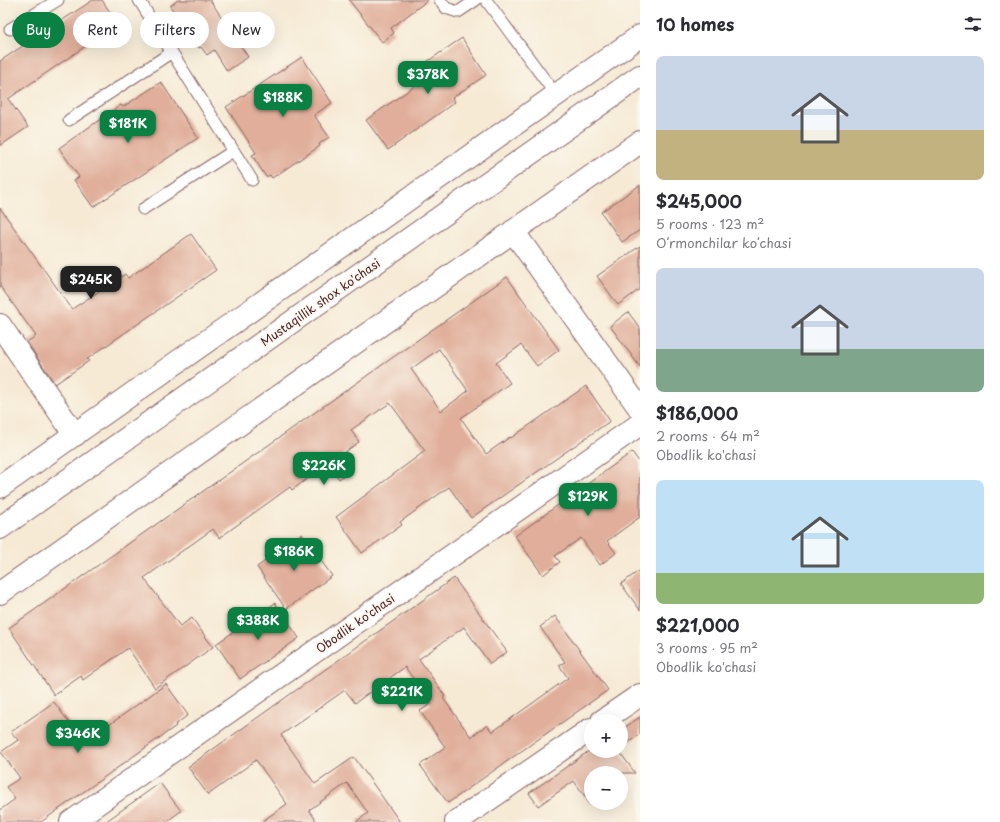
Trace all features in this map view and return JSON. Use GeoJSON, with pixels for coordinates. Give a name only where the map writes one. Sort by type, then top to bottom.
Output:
{"type":"FeatureCollection","features":[{"type":"Feature","properties":{"kind":"street"},"geometry":{"type":"LineString","coordinates":[[0,487],[640,36]]}},
{"type":"Feature","properties":{"kind":"street","name":"Mustaqillik shox ko'chasi"},"geometry":{"type":"LineString","coordinates":[[0,528],[640,76]]}},
{"type":"Feature","properties":{"kind":"street"},"geometry":{"type":"LineString","coordinates":[[0,593],[640,142]]}},
{"type":"Feature","properties":{"kind":"street"},"geometry":{"type":"LineString","coordinates":[[371,226],[389,252]]}},
{"type":"Feature","properties":{"kind":"street"},"geometry":{"type":"LineString","coordinates":[[513,231],[640,409]]}},
{"type":"Feature","properties":{"kind":"street"},"geometry":{"type":"LineString","coordinates":[[0,325],[75,435]]}},
{"type":"Feature","properties":{"kind":"street","name":"Obodlik ko'chasi"},"geometry":{"type":"LineString","coordinates":[[70,822],[640,424]]}},
{"type":"Feature","properties":{"kind":"street"},"geometry":{"type":"LineString","coordinates":[[612,714],[640,695]]}},
{"type":"Feature","properties":{"kind":"street"},"geometry":{"type":"LineString","coordinates":[[456,822],[584,734]]}},
{"type":"Feature","properties":{"kind":"lane"},"geometry":{"type":"LineString","coordinates":[[10,29],[58,0]]}},
{"type":"Feature","properties":{"kind":"lane"},"geometry":{"type":"LineString","coordinates":[[139,0],[252,180]]}},
{"type":"Feature","properties":{"kind":"lane"},"geometry":{"type":"LineString","coordinates":[[440,0],[446,8],[458,12],[476,0]]}},
{"type":"Feature","properties":{"kind":"lane"},"geometry":{"type":"LineString","coordinates":[[486,0],[556,95]]}},
{"type":"Feature","properties":{"kind":"lane"},"geometry":{"type":"LineString","coordinates":[[68,120],[172,52]]}},
{"type":"Feature","properties":{"kind":"lane"},"geometry":{"type":"LineString","coordinates":[[143,209],[234,150]]}},
{"type":"Feature","properties":{"kind":"building"},"geometry":{"type":"Polygon","coordinates":[[[93,0],[102,0],[110,12],[75,12],[93,0]]]}},
{"type":"Feature","properties":{"kind":"building"},"geometry":{"type":"Polygon","coordinates":[[[178,0],[210,0],[218,12],[217,48],[242,48],[248,57],[227,71],[214,50],[207,55],[202,48],[209,48],[209,12],[174,12],[170,6],[178,0]]]}},
{"type":"Feature","properties":{"kind":"building"},"geometry":{"type":"Polygon","coordinates":[[[349,0],[428,0],[391,28],[394,33],[382,42],[349,0]]]}},
{"type":"Feature","properties":{"kind":"building"},"geometry":{"type":"Polygon","coordinates":[[[73,13],[73,48],[83,48],[8,99],[28,127],[0,146],[0,61],[20,48],[65,48],[65,18],[73,13]]]}},
{"type":"Feature","properties":{"kind":"building"},"geometry":{"type":"Polygon","coordinates":[[[462,38],[486,75],[452,98],[455,102],[388,150],[366,120],[435,72],[428,61],[462,38]]]}},
{"type":"Feature","properties":{"kind":"building"},"geometry":{"type":"Polygon","coordinates":[[[302,57],[332,103],[314,115],[329,137],[319,144],[320,146],[272,178],[270,175],[266,177],[252,155],[256,153],[226,107],[302,57]]]}},
{"type":"Feature","properties":{"kind":"building"},"geometry":{"type":"Polygon","coordinates":[[[161,82],[198,138],[93,207],[74,180],[79,177],[59,148],[121,105],[123,107],[161,82]]]}},
{"type":"Feature","properties":{"kind":"building"},"geometry":{"type":"Polygon","coordinates":[[[640,185],[640,230],[622,242],[601,212],[640,185]]]}},
{"type":"Feature","properties":{"kind":"building"},"geometry":{"type":"Polygon","coordinates":[[[0,208],[72,309],[125,274],[128,278],[191,234],[216,270],[87,359],[89,361],[55,384],[27,342],[36,336],[0,286],[0,208]]]}},
{"type":"Feature","properties":{"kind":"building"},"geometry":{"type":"Polygon","coordinates":[[[640,246],[640,289],[618,305],[597,276],[640,246]]]}},
{"type":"Feature","properties":{"kind":"building"},"geometry":{"type":"Polygon","coordinates":[[[507,277],[559,350],[537,366],[521,345],[496,363],[510,383],[461,418],[486,454],[586,386],[610,421],[471,518],[449,487],[400,522],[402,525],[362,553],[336,517],[425,451],[390,403],[351,430],[359,442],[342,454],[353,469],[339,479],[328,464],[292,490],[290,487],[219,538],[213,529],[144,578],[180,626],[192,618],[213,647],[155,688],[128,648],[83,680],[81,676],[54,695],[9,628],[507,277]],[[439,349],[411,369],[441,411],[468,391],[439,349]]]}},
{"type":"Feature","properties":{"kind":"building"},"geometry":{"type":"Polygon","coordinates":[[[628,312],[640,328],[640,367],[610,326],[628,312]]]}},
{"type":"Feature","properties":{"kind":"building"},"geometry":{"type":"Polygon","coordinates":[[[632,452],[640,463],[640,517],[607,541],[616,553],[600,565],[581,538],[555,556],[560,562],[543,575],[515,536],[632,452]]]}},
{"type":"Feature","properties":{"kind":"building"},"geometry":{"type":"Polygon","coordinates":[[[302,534],[332,576],[286,609],[257,567],[302,534]]]}},
{"type":"Feature","properties":{"kind":"building"},"geometry":{"type":"Polygon","coordinates":[[[640,570],[640,610],[621,584],[640,570]]]}},
{"type":"Feature","properties":{"kind":"building"},"geometry":{"type":"Polygon","coordinates":[[[454,578],[507,652],[490,664],[464,627],[419,659],[445,696],[443,698],[471,737],[487,725],[492,732],[568,678],[559,665],[565,662],[540,627],[555,616],[608,690],[448,803],[420,765],[445,747],[420,711],[431,704],[405,667],[355,703],[345,690],[281,735],[315,784],[354,757],[400,822],[356,822],[368,813],[347,783],[309,810],[317,822],[261,822],[287,804],[256,760],[208,795],[188,767],[454,578]]]}},
{"type":"Feature","properties":{"kind":"building"},"geometry":{"type":"Polygon","coordinates":[[[275,603],[299,638],[240,679],[216,644],[275,603]]]}},
{"type":"Feature","properties":{"kind":"building"},"geometry":{"type":"Polygon","coordinates":[[[166,684],[188,715],[175,725],[176,726],[41,822],[0,822],[0,810],[15,799],[6,787],[20,778],[1,752],[18,740],[11,732],[54,702],[84,743],[166,684]]]}},
{"type":"Feature","properties":{"kind":"building"},"geometry":{"type":"Polygon","coordinates":[[[640,717],[640,734],[628,743],[628,725],[640,717]]]}},
{"type":"Feature","properties":{"kind":"building"},"geometry":{"type":"Polygon","coordinates":[[[584,754],[584,758],[624,758],[635,773],[628,773],[628,766],[584,766],[584,795],[574,781],[538,806],[529,793],[584,754]]]}},
{"type":"Feature","properties":{"kind":"building"},"geometry":{"type":"Polygon","coordinates":[[[160,783],[181,811],[166,822],[105,822],[160,783]]]}}]}
